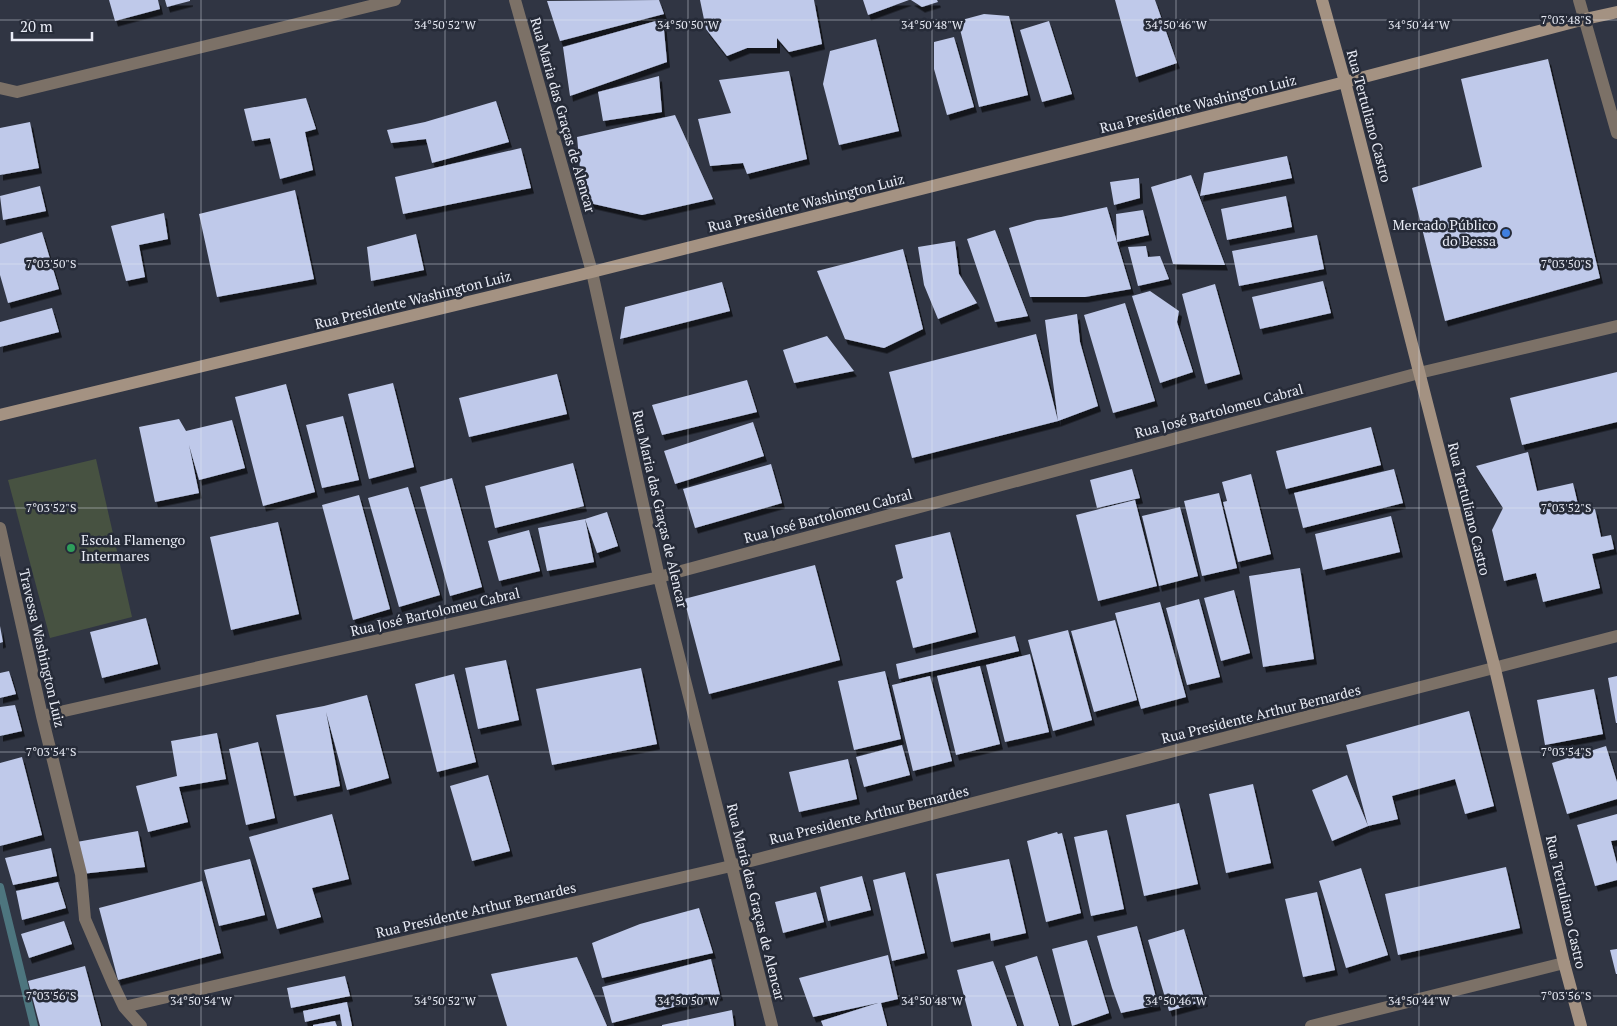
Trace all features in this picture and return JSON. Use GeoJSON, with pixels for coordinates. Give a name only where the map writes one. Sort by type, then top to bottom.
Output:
{"type":"FeatureCollection","features":[{"type":"Feature","properties":{"kind":"main road","name":"Rua Tertuliano Castro"},"geometry":{"type":"LineString","coordinates":[[1322,0],[1345,82],[1495,669],[1564,963],[1581,1026]]}},
{"type":"Feature","properties":{"kind":"main road","name":"Rua Presidente Washington Luiz"},"geometry":{"type":"LineString","coordinates":[[0,415],[592,272],[1617,12]]}},
{"type":"Feature","properties":{"kind":"street"},"geometry":{"type":"LineString","coordinates":[[0,88],[18,92],[395,0]]}},
{"type":"Feature","properties":{"kind":"street","name":"Rua Maria das Graças de Alencar"},"geometry":{"type":"LineString","coordinates":[[515,0],[592,272],[660,577],[772,1026]]}},
{"type":"Feature","properties":{"kind":"street"},"geometry":{"type":"LineString","coordinates":[[1579,0],[1617,133]]}},
{"type":"Feature","properties":{"kind":"street","name":"Rua José Bartolomeu Cabral"},"geometry":{"type":"LineString","coordinates":[[42,716],[660,577],[1419,373],[1617,326]]}},
{"type":"Feature","properties":{"kind":"street","name":"Travessa Washington Luiz"},"geometry":{"type":"LineString","coordinates":[[0,528],[42,716],[81,874],[85,919],[124,1007],[140,1026]]}},
{"type":"Feature","properties":{"kind":"street","name":"Rua Presidente Arthur Bernardes"},"geometry":{"type":"LineString","coordinates":[[124,1007],[731,866],[1617,636]]}},
{"type":"Feature","properties":{"kind":"street"},"geometry":{"type":"LineString","coordinates":[[1311,1026],[1564,963]]}},
{"type":"Feature","properties":{"kind":"green space","name":"Escola Flamengo Intermares"},"geometry":{"type":"Polygon","coordinates":[[[96,459],[132,617],[50,638],[8,480],[96,459]]]}},
{"type":"Feature","properties":{"kind":"building"},"geometry":{"type":"Polygon","coordinates":[[[109,0],[158,0],[160,9],[115,21],[109,0]]]}},
{"type":"Feature","properties":{"kind":"building"},"geometry":{"type":"Polygon","coordinates":[[[165,0],[190,0],[190,1],[167,7],[165,0]]]}},
{"type":"Feature","properties":{"kind":"building"},"geometry":{"type":"Polygon","coordinates":[[[659,0],[664,14],[560,41],[547,1],[659,0]]]}},
{"type":"Feature","properties":{"kind":"building"},"geometry":{"type":"Polygon","coordinates":[[[700,0],[814,0],[822,44],[789,52],[777,38],[777,48],[747,48],[727,56],[706,29],[700,0]]]}},
{"type":"Feature","properties":{"kind":"building"},"geometry":{"type":"Polygon","coordinates":[[[863,0],[909,0],[868,15],[863,0]]]}},
{"type":"Feature","properties":{"kind":"building"},"geometry":{"type":"Polygon","coordinates":[[[911,0],[937,0],[938,2],[922,7],[911,0]]]}},
{"type":"Feature","properties":{"kind":"building"},"geometry":{"type":"Polygon","coordinates":[[[1115,0],[1155,0],[1177,63],[1136,77],[1115,0]]]}},
{"type":"Feature","properties":{"kind":"building"},"geometry":{"type":"Polygon","coordinates":[[[984,14],[1009,16],[1028,95],[979,107],[958,21],[984,14]]]}},
{"type":"Feature","properties":{"kind":"building"},"geometry":{"type":"Polygon","coordinates":[[[663,19],[667,62],[570,96],[563,47],[663,19]]]}},
{"type":"Feature","properties":{"kind":"building"},"geometry":{"type":"Polygon","coordinates":[[[1049,21],[1072,94],[1042,102],[1020,30],[1049,21]]]}},
{"type":"Feature","properties":{"kind":"building"},"geometry":{"type":"Polygon","coordinates":[[[954,37],[974,107],[947,115],[934,69],[934,42],[954,37]]]}},
{"type":"Feature","properties":{"kind":"building"},"geometry":{"type":"Polygon","coordinates":[[[876,39],[899,131],[839,145],[823,84],[830,51],[876,39]]]}},
{"type":"Feature","properties":{"kind":"building","name":"Mercado Público do Bessa"},"geometry":{"type":"Polygon","coordinates":[[[1548,59],[1600,278],[1445,321],[1412,188],[1482,167],[1461,79],[1548,59]]]}},
{"type":"Feature","properties":{"kind":"building"},"geometry":{"type":"Polygon","coordinates":[[[789,71],[807,159],[747,174],[743,163],[710,166],[698,119],[731,113],[719,80],[789,71]]]}},
{"type":"Feature","properties":{"kind":"building"},"geometry":{"type":"Polygon","coordinates":[[[659,76],[662,112],[603,121],[598,92],[659,76]]]}},
{"type":"Feature","properties":{"kind":"building"},"geometry":{"type":"Polygon","coordinates":[[[306,98],[316,129],[305,132],[313,170],[280,179],[270,138],[252,141],[244,109],[306,98]]]}},
{"type":"Feature","properties":{"kind":"building"},"geometry":{"type":"Polygon","coordinates":[[[496,101],[509,142],[432,163],[426,139],[391,143],[387,130],[425,122],[496,101]]]}},
{"type":"Feature","properties":{"kind":"building"},"geometry":{"type":"Polygon","coordinates":[[[675,115],[713,199],[642,215],[585,202],[577,137],[675,115]]]}},
{"type":"Feature","properties":{"kind":"building"},"geometry":{"type":"Polygon","coordinates":[[[30,122],[39,168],[0,175],[0,128],[30,122]]]}},
{"type":"Feature","properties":{"kind":"building"},"geometry":{"type":"Polygon","coordinates":[[[521,148],[531,188],[403,214],[395,177],[521,148]]]}},
{"type":"Feature","properties":{"kind":"building"},"geometry":{"type":"Polygon","coordinates":[[[1287,156],[1292,178],[1200,196],[1204,173],[1287,156]]]}},
{"type":"Feature","properties":{"kind":"building"},"geometry":{"type":"Polygon","coordinates":[[[1191,175],[1225,265],[1173,264],[1151,187],[1191,175]]]}},
{"type":"Feature","properties":{"kind":"building"},"geometry":{"type":"Polygon","coordinates":[[[1139,178],[1140,198],[1114,205],[1110,182],[1139,178]]]}},
{"type":"Feature","properties":{"kind":"building"},"geometry":{"type":"Polygon","coordinates":[[[40,186],[46,211],[3,220],[0,196],[40,186]]]}},
{"type":"Feature","properties":{"kind":"building"},"geometry":{"type":"Polygon","coordinates":[[[295,190],[314,279],[217,297],[199,214],[295,190]]]}},
{"type":"Feature","properties":{"kind":"building"},"geometry":{"type":"Polygon","coordinates":[[[1286,196],[1292,227],[1227,240],[1221,209],[1286,196]]]}},
{"type":"Feature","properties":{"kind":"building"},"geometry":{"type":"Polygon","coordinates":[[[1107,207],[1131,289],[1085,297],[1030,297],[1009,228],[1037,220],[1107,207]]]}},
{"type":"Feature","properties":{"kind":"building"},"geometry":{"type":"Polygon","coordinates":[[[1143,210],[1149,235],[1117,242],[1116,214],[1143,210]]]}},
{"type":"Feature","properties":{"kind":"building"},"geometry":{"type":"Polygon","coordinates":[[[164,213],[168,239],[139,245],[145,277],[126,281],[111,226],[164,213]]]}},
{"type":"Feature","properties":{"kind":"building"},"geometry":{"type":"Polygon","coordinates":[[[995,230],[1028,316],[995,322],[967,239],[995,230]]]}},
{"type":"Feature","properties":{"kind":"building"},"geometry":{"type":"Polygon","coordinates":[[[42,232],[59,289],[8,303],[0,275],[0,244],[42,232]]]}},
{"type":"Feature","properties":{"kind":"building"},"geometry":{"type":"Polygon","coordinates":[[[416,234],[424,270],[371,281],[367,247],[416,234]]]}},
{"type":"Feature","properties":{"kind":"building"},"geometry":{"type":"Polygon","coordinates":[[[1317,235],[1324,269],[1239,286],[1232,251],[1317,235]]]}},
{"type":"Feature","properties":{"kind":"building"},"geometry":{"type":"Polygon","coordinates":[[[955,241],[959,274],[977,303],[938,319],[924,285],[918,247],[955,241]]]}},
{"type":"Feature","properties":{"kind":"building"},"geometry":{"type":"Polygon","coordinates":[[[1146,246],[1148,257],[1160,256],[1169,279],[1138,286],[1128,247],[1146,246]]]}},
{"type":"Feature","properties":{"kind":"building"},"geometry":{"type":"Polygon","coordinates":[[[903,249],[923,329],[884,348],[845,339],[817,271],[903,249]]]}},
{"type":"Feature","properties":{"kind":"building"},"geometry":{"type":"Polygon","coordinates":[[[1323,281],[1331,313],[1260,329],[1252,297],[1323,281]]]}},
{"type":"Feature","properties":{"kind":"building"},"geometry":{"type":"Polygon","coordinates":[[[722,282],[730,311],[620,339],[625,307],[722,282]]]}},
{"type":"Feature","properties":{"kind":"building"},"geometry":{"type":"Polygon","coordinates":[[[1215,284],[1240,374],[1205,384],[1182,294],[1215,284]]]}},
{"type":"Feature","properties":{"kind":"building"},"geometry":{"type":"Polygon","coordinates":[[[1150,291],[1179,311],[1177,322],[1193,372],[1160,383],[1132,296],[1150,291]]]}},
{"type":"Feature","properties":{"kind":"building"},"geometry":{"type":"Polygon","coordinates":[[[1125,303],[1155,401],[1113,413],[1084,315],[1125,303]]]}},
{"type":"Feature","properties":{"kind":"building"},"geometry":{"type":"Polygon","coordinates":[[[52,308],[59,332],[0,347],[0,322],[52,308]]]}},
{"type":"Feature","properties":{"kind":"building"},"geometry":{"type":"Polygon","coordinates":[[[1077,314],[1080,342],[1098,406],[1058,421],[1045,320],[1077,314]]]}},
{"type":"Feature","properties":{"kind":"building"},"geometry":{"type":"Polygon","coordinates":[[[1036,334],[1058,421],[912,458],[889,372],[1036,334]]]}},
{"type":"Feature","properties":{"kind":"building"},"geometry":{"type":"Polygon","coordinates":[[[827,336],[854,371],[794,383],[783,350],[827,336]]]}},
{"type":"Feature","properties":{"kind":"building"},"geometry":{"type":"Polygon","coordinates":[[[1617,372],[1617,422],[1522,445],[1510,398],[1617,372]]]}},
{"type":"Feature","properties":{"kind":"building"},"geometry":{"type":"Polygon","coordinates":[[[557,374],[567,414],[469,437],[459,398],[557,374]]]}},
{"type":"Feature","properties":{"kind":"building"},"geometry":{"type":"Polygon","coordinates":[[[747,380],[757,412],[662,435],[652,405],[747,380]]]}},
{"type":"Feature","properties":{"kind":"building"},"geometry":{"type":"Polygon","coordinates":[[[393,383],[414,467],[369,479],[348,394],[393,383]]]}},
{"type":"Feature","properties":{"kind":"building"},"geometry":{"type":"Polygon","coordinates":[[[286,384],[315,492],[263,506],[235,397],[286,384]]]}},
{"type":"Feature","properties":{"kind":"building"},"geometry":{"type":"Polygon","coordinates":[[[343,416],[359,480],[322,488],[306,425],[343,416]]]}},
{"type":"Feature","properties":{"kind":"building"},"geometry":{"type":"Polygon","coordinates":[[[179,419],[186,431],[232,420],[245,468],[199,480],[189,445],[199,493],[155,502],[139,427],[179,419]]]}},
{"type":"Feature","properties":{"kind":"building"},"geometry":{"type":"Polygon","coordinates":[[[753,422],[764,456],[675,484],[664,451],[753,422]]]}},
{"type":"Feature","properties":{"kind":"building"},"geometry":{"type":"Polygon","coordinates":[[[1371,427],[1381,465],[1286,489],[1276,451],[1371,427]]]}},
{"type":"Feature","properties":{"kind":"building"},"geometry":{"type":"Polygon","coordinates":[[[1528,452],[1537,491],[1573,483],[1580,513],[1595,509],[1601,537],[1611,535],[1614,549],[1592,554],[1600,588],[1543,602],[1536,573],[1504,581],[1492,530],[1503,508],[1476,466],[1528,452]]]}},
{"type":"Feature","properties":{"kind":"building"},"geometry":{"type":"Polygon","coordinates":[[[573,463],[584,506],[495,528],[485,486],[573,463]]]}},
{"type":"Feature","properties":{"kind":"building"},"geometry":{"type":"Polygon","coordinates":[[[771,464],[782,503],[695,528],[683,489],[771,464]]]}},
{"type":"Feature","properties":{"kind":"building"},"geometry":{"type":"Polygon","coordinates":[[[1132,469],[1140,498],[1097,508],[1090,480],[1132,469]]]}},
{"type":"Feature","properties":{"kind":"building"},"geometry":{"type":"Polygon","coordinates":[[[1394,469],[1403,503],[1303,528],[1294,493],[1394,469]]]}},
{"type":"Feature","properties":{"kind":"building"},"geometry":{"type":"Polygon","coordinates":[[[1251,474],[1271,554],[1238,562],[1223,502],[1227,501],[1222,482],[1251,474]]]}},
{"type":"Feature","properties":{"kind":"building"},"geometry":{"type":"Polygon","coordinates":[[[452,478],[482,587],[450,596],[420,487],[452,478]]]}},
{"type":"Feature","properties":{"kind":"building"},"geometry":{"type":"Polygon","coordinates":[[[408,487],[440,595],[399,607],[368,498],[408,487]]]}},
{"type":"Feature","properties":{"kind":"building"},"geometry":{"type":"Polygon","coordinates":[[[1219,493],[1237,568],[1202,576],[1184,501],[1219,493]]]}},
{"type":"Feature","properties":{"kind":"building"},"geometry":{"type":"Polygon","coordinates":[[[359,495],[390,609],[353,620],[322,505],[359,495]]]}},
{"type":"Feature","properties":{"kind":"building"},"geometry":{"type":"Polygon","coordinates":[[[1135,500],[1157,586],[1098,601],[1076,515],[1135,500]]]}},
{"type":"Feature","properties":{"kind":"building"},"geometry":{"type":"Polygon","coordinates":[[[1180,507],[1198,576],[1159,586],[1142,516],[1180,507]]]}},
{"type":"Feature","properties":{"kind":"building"},"geometry":{"type":"Polygon","coordinates":[[[607,512],[618,546],[597,553],[585,519],[607,512]]]}},
{"type":"Feature","properties":{"kind":"building"},"geometry":{"type":"Polygon","coordinates":[[[1391,516],[1400,552],[1323,570],[1315,534],[1391,516]]]}},
{"type":"Feature","properties":{"kind":"building"},"geometry":{"type":"Polygon","coordinates":[[[585,519],[594,562],[547,571],[538,528],[585,519]]]}},
{"type":"Feature","properties":{"kind":"building"},"geometry":{"type":"Polygon","coordinates":[[[278,522],[299,614],[231,630],[210,537],[278,522]]]}},
{"type":"Feature","properties":{"kind":"building"},"geometry":{"type":"Polygon","coordinates":[[[529,530],[540,571],[499,581],[488,541],[529,530]]]}},
{"type":"Feature","properties":{"kind":"building"},"geometry":{"type":"Polygon","coordinates":[[[950,532],[976,632],[913,648],[896,581],[903,578],[895,545],[950,532]]]}},
{"type":"Feature","properties":{"kind":"building"},"geometry":{"type":"Polygon","coordinates":[[[815,565],[840,660],[709,694],[684,599],[815,565]]]}},
{"type":"Feature","properties":{"kind":"building"},"geometry":{"type":"Polygon","coordinates":[[[1300,568],[1314,659],[1263,667],[1249,576],[1300,568]]]}},
{"type":"Feature","properties":{"kind":"building"},"geometry":{"type":"Polygon","coordinates":[[[1234,590],[1250,653],[1221,661],[1204,598],[1234,590]]]}},
{"type":"Feature","properties":{"kind":"building"},"geometry":{"type":"Polygon","coordinates":[[[1199,599],[1220,677],[1187,685],[1166,608],[1199,599]]]}},
{"type":"Feature","properties":{"kind":"building"},"geometry":{"type":"Polygon","coordinates":[[[1160,602],[1186,697],[1141,709],[1115,613],[1160,602]]]}},
{"type":"Feature","properties":{"kind":"building"},"geometry":{"type":"Polygon","coordinates":[[[146,618],[158,664],[102,678],[90,632],[146,618]]]}},
{"type":"Feature","properties":{"kind":"building"},"geometry":{"type":"Polygon","coordinates":[[[1115,620],[1137,700],[1094,712],[1071,631],[1115,620]]]}},
{"type":"Feature","properties":{"kind":"building"},"geometry":{"type":"Polygon","coordinates":[[[0,626],[3,642],[0,643],[0,626]]]}},
{"type":"Feature","properties":{"kind":"building"},"geometry":{"type":"Polygon","coordinates":[[[1068,630],[1092,720],[1053,731],[1028,640],[1068,630]]]}},
{"type":"Feature","properties":{"kind":"building"},"geometry":{"type":"Polygon","coordinates":[[[1015,636],[1019,651],[899,679],[896,664],[1015,636]]]}},
{"type":"Feature","properties":{"kind":"building"},"geometry":{"type":"Polygon","coordinates":[[[1030,654],[1049,732],[1005,742],[986,665],[1030,654]]]}},
{"type":"Feature","properties":{"kind":"building"},"geometry":{"type":"Polygon","coordinates":[[[506,660],[519,720],[478,729],[465,668],[506,660]]]}},
{"type":"Feature","properties":{"kind":"building"},"geometry":{"type":"Polygon","coordinates":[[[980,666],[1000,744],[956,755],[937,676],[980,666]]]}},
{"type":"Feature","properties":{"kind":"building"},"geometry":{"type":"Polygon","coordinates":[[[641,668],[657,744],[552,765],[536,689],[641,668]]]}},
{"type":"Feature","properties":{"kind":"building"},"geometry":{"type":"Polygon","coordinates":[[[9,671],[16,694],[0,698],[0,673],[9,671]]]}},
{"type":"Feature","properties":{"kind":"building"},"geometry":{"type":"Polygon","coordinates":[[[885,671],[901,739],[854,750],[838,681],[885,671]]]}},
{"type":"Feature","properties":{"kind":"building"},"geometry":{"type":"Polygon","coordinates":[[[454,674],[476,762],[437,772],[415,684],[454,674]]]}},
{"type":"Feature","properties":{"kind":"building"},"geometry":{"type":"Polygon","coordinates":[[[930,676],[952,761],[913,771],[892,685],[930,676]]]}},
{"type":"Feature","properties":{"kind":"building"},"geometry":{"type":"Polygon","coordinates":[[[1617,676],[1617,723],[1616,723],[1608,678],[1617,676]]]}},
{"type":"Feature","properties":{"kind":"building"},"geometry":{"type":"Polygon","coordinates":[[[1594,689],[1603,734],[1545,745],[1537,700],[1594,689]]]}},
{"type":"Feature","properties":{"kind":"building"},"geometry":{"type":"Polygon","coordinates":[[[367,695],[389,778],[347,790],[326,712],[340,786],[294,796],[276,715],[324,706],[367,695]]]}},
{"type":"Feature","properties":{"kind":"building"},"geometry":{"type":"Polygon","coordinates":[[[15,705],[22,731],[0,736],[0,707],[15,705]]]}},
{"type":"Feature","properties":{"kind":"building"},"geometry":{"type":"Polygon","coordinates":[[[1469,711],[1494,806],[1465,814],[1455,779],[1392,796],[1398,819],[1368,826],[1346,745],[1469,711]]]}},
{"type":"Feature","properties":{"kind":"building"},"geometry":{"type":"Polygon","coordinates":[[[217,733],[226,779],[179,787],[188,822],[148,832],[136,786],[177,776],[171,741],[217,733]]]}},
{"type":"Feature","properties":{"kind":"building"},"geometry":{"type":"Polygon","coordinates":[[[258,742],[275,818],[246,825],[229,749],[258,742]]]}},
{"type":"Feature","properties":{"kind":"building"},"geometry":{"type":"Polygon","coordinates":[[[902,745],[910,775],[864,787],[856,757],[902,745]]]}},
{"type":"Feature","properties":{"kind":"building"},"geometry":{"type":"Polygon","coordinates":[[[1606,746],[1617,782],[1617,799],[1567,814],[1552,763],[1606,746]]]}},
{"type":"Feature","properties":{"kind":"building"},"geometry":{"type":"Polygon","coordinates":[[[22,757],[42,835],[0,846],[0,763],[22,757]]]}},
{"type":"Feature","properties":{"kind":"building"},"geometry":{"type":"Polygon","coordinates":[[[848,759],[857,799],[799,812],[789,772],[848,759]]]}},
{"type":"Feature","properties":{"kind":"building"},"geometry":{"type":"Polygon","coordinates":[[[488,775],[510,851],[472,861],[450,786],[488,775]]]}},
{"type":"Feature","properties":{"kind":"building"},"geometry":{"type":"Polygon","coordinates":[[[1347,775],[1368,826],[1332,841],[1312,790],[1347,775]]]}},
{"type":"Feature","properties":{"kind":"building"},"geometry":{"type":"Polygon","coordinates":[[[1253,784],[1271,863],[1226,873],[1209,794],[1253,784]]]}},
{"type":"Feature","properties":{"kind":"building"},"geometry":{"type":"Polygon","coordinates":[[[1179,803],[1198,884],[1144,896],[1126,815],[1179,803]]]}},
{"type":"Feature","properties":{"kind":"building"},"geometry":{"type":"Polygon","coordinates":[[[332,814],[349,879],[312,888],[321,917],[277,929],[249,837],[332,814]]]}},
{"type":"Feature","properties":{"kind":"building"},"geometry":{"type":"Polygon","coordinates":[[[1617,814],[1617,840],[1611,841],[1617,864],[1617,880],[1595,886],[1577,825],[1617,814]]]}},
{"type":"Feature","properties":{"kind":"building"},"geometry":{"type":"Polygon","coordinates":[[[1107,830],[1124,909],[1091,916],[1074,837],[1107,830]]]}},
{"type":"Feature","properties":{"kind":"building"},"geometry":{"type":"Polygon","coordinates":[[[138,831],[145,867],[81,874],[71,843],[138,831]]]}},
{"type":"Feature","properties":{"kind":"building"},"geometry":{"type":"Polygon","coordinates":[[[1057,832],[1058,834],[1062,833],[1081,913],[1046,922],[1027,841],[1057,832]]]}},
{"type":"Feature","properties":{"kind":"building"},"geometry":{"type":"Polygon","coordinates":[[[51,848],[57,876],[13,885],[5,858],[51,848]]]}},
{"type":"Feature","properties":{"kind":"building"},"geometry":{"type":"Polygon","coordinates":[[[250,859],[265,915],[219,926],[204,870],[250,859]]]}},
{"type":"Feature","properties":{"kind":"building"},"geometry":{"type":"Polygon","coordinates":[[[1009,859],[1026,933],[991,941],[990,933],[951,942],[936,874],[1009,859]]]}},
{"type":"Feature","properties":{"kind":"building"},"geometry":{"type":"Polygon","coordinates":[[[1506,867],[1520,928],[1398,955],[1385,894],[1506,867]]]}},
{"type":"Feature","properties":{"kind":"building"},"geometry":{"type":"Polygon","coordinates":[[[1361,868],[1388,955],[1346,968],[1319,881],[1361,868]]]}},
{"type":"Feature","properties":{"kind":"building"},"geometry":{"type":"Polygon","coordinates":[[[905,872],[925,953],[892,961],[873,880],[905,872]]]}},
{"type":"Feature","properties":{"kind":"building"},"geometry":{"type":"Polygon","coordinates":[[[862,876],[871,910],[828,921],[820,887],[862,876]]]}},
{"type":"Feature","properties":{"kind":"building"},"geometry":{"type":"Polygon","coordinates":[[[202,881],[221,953],[118,980],[99,908],[202,881]]]}},
{"type":"Feature","properties":{"kind":"building"},"geometry":{"type":"Polygon","coordinates":[[[58,882],[66,908],[22,920],[16,891],[58,882]]]}},
{"type":"Feature","properties":{"kind":"building"},"geometry":{"type":"Polygon","coordinates":[[[816,892],[824,922],[783,933],[775,902],[816,892]]]}},
{"type":"Feature","properties":{"kind":"building"},"geometry":{"type":"Polygon","coordinates":[[[1317,892],[1335,970],[1303,977],[1285,899],[1317,892]]]}},
{"type":"Feature","properties":{"kind":"building"},"geometry":{"type":"Polygon","coordinates":[[[699,908],[713,953],[602,978],[592,943],[640,924],[699,908]]]}},
{"type":"Feature","properties":{"kind":"building"},"geometry":{"type":"Polygon","coordinates":[[[64,921],[72,944],[29,958],[21,934],[64,921]]]}},
{"type":"Feature","properties":{"kind":"building"},"geometry":{"type":"Polygon","coordinates":[[[1137,926],[1158,1005],[1121,1013],[1097,936],[1137,926]]]}},
{"type":"Feature","properties":{"kind":"building"},"geometry":{"type":"Polygon","coordinates":[[[1184,929],[1205,1001],[1169,1011],[1148,940],[1184,929]]]}},
{"type":"Feature","properties":{"kind":"building"},"geometry":{"type":"Polygon","coordinates":[[[1087,940],[1109,1013],[1072,1026],[1052,949],[1087,940]]]}},
{"type":"Feature","properties":{"kind":"building"},"geometry":{"type":"Polygon","coordinates":[[[1617,949],[1617,974],[1616,974],[1610,950],[1617,949]]]}},
{"type":"Feature","properties":{"kind":"building"},"geometry":{"type":"Polygon","coordinates":[[[888,955],[898,999],[881,1003],[887,1026],[823,1026],[821,1021],[878,1003],[813,1017],[799,978],[888,955]]]}},
{"type":"Feature","properties":{"kind":"building"},"geometry":{"type":"Polygon","coordinates":[[[1037,956],[1059,1026],[1024,1026],[1005,966],[1037,956]]]}},
{"type":"Feature","properties":{"kind":"building"},"geometry":{"type":"Polygon","coordinates":[[[577,957],[607,1026],[507,1026],[491,974],[577,957]]]}},
{"type":"Feature","properties":{"kind":"building"},"geometry":{"type":"Polygon","coordinates":[[[711,959],[720,995],[612,1023],[602,987],[711,959]]]}},
{"type":"Feature","properties":{"kind":"building"},"geometry":{"type":"Polygon","coordinates":[[[993,961],[1017,1026],[972,1026],[957,970],[993,961]]]}},
{"type":"Feature","properties":{"kind":"building"},"geometry":{"type":"Polygon","coordinates":[[[85,966],[101,1026],[40,1026],[28,981],[85,966]]]}},
{"type":"Feature","properties":{"kind":"building"},"geometry":{"type":"Polygon","coordinates":[[[345,976],[350,996],[291,1008],[287,988],[345,976]]]}},
{"type":"Feature","properties":{"kind":"building"},"geometry":{"type":"Polygon","coordinates":[[[347,1002],[352,1026],[342,1026],[340,1014],[305,1022],[303,1011],[347,1002]]]}},
{"type":"Feature","properties":{"kind":"building"},"geometry":{"type":"Polygon","coordinates":[[[732,1010],[734,1026],[662,1026],[662,1025],[732,1010]]]}},
{"type":"Feature","properties":{"kind":"building"},"geometry":{"type":"Polygon","coordinates":[[[335,1021],[337,1026],[313,1026],[313,1025],[335,1021]]]}},
{"type":"Feature","properties":{"kind":"waterway"},"geometry":{"type":"LineString","coordinates":[[0,887],[34,1026]]}},
{"type":"Feature","properties":{"kind":"place","name":"Mercado Público do Bessa"},"geometry":{"type":"Point","coordinates":[1506,233]}},
{"type":"Feature","properties":{"kind":"place","name":"Escola Flamengo Intermares"},"geometry":{"type":"Point","coordinates":[71,548]}}]}
